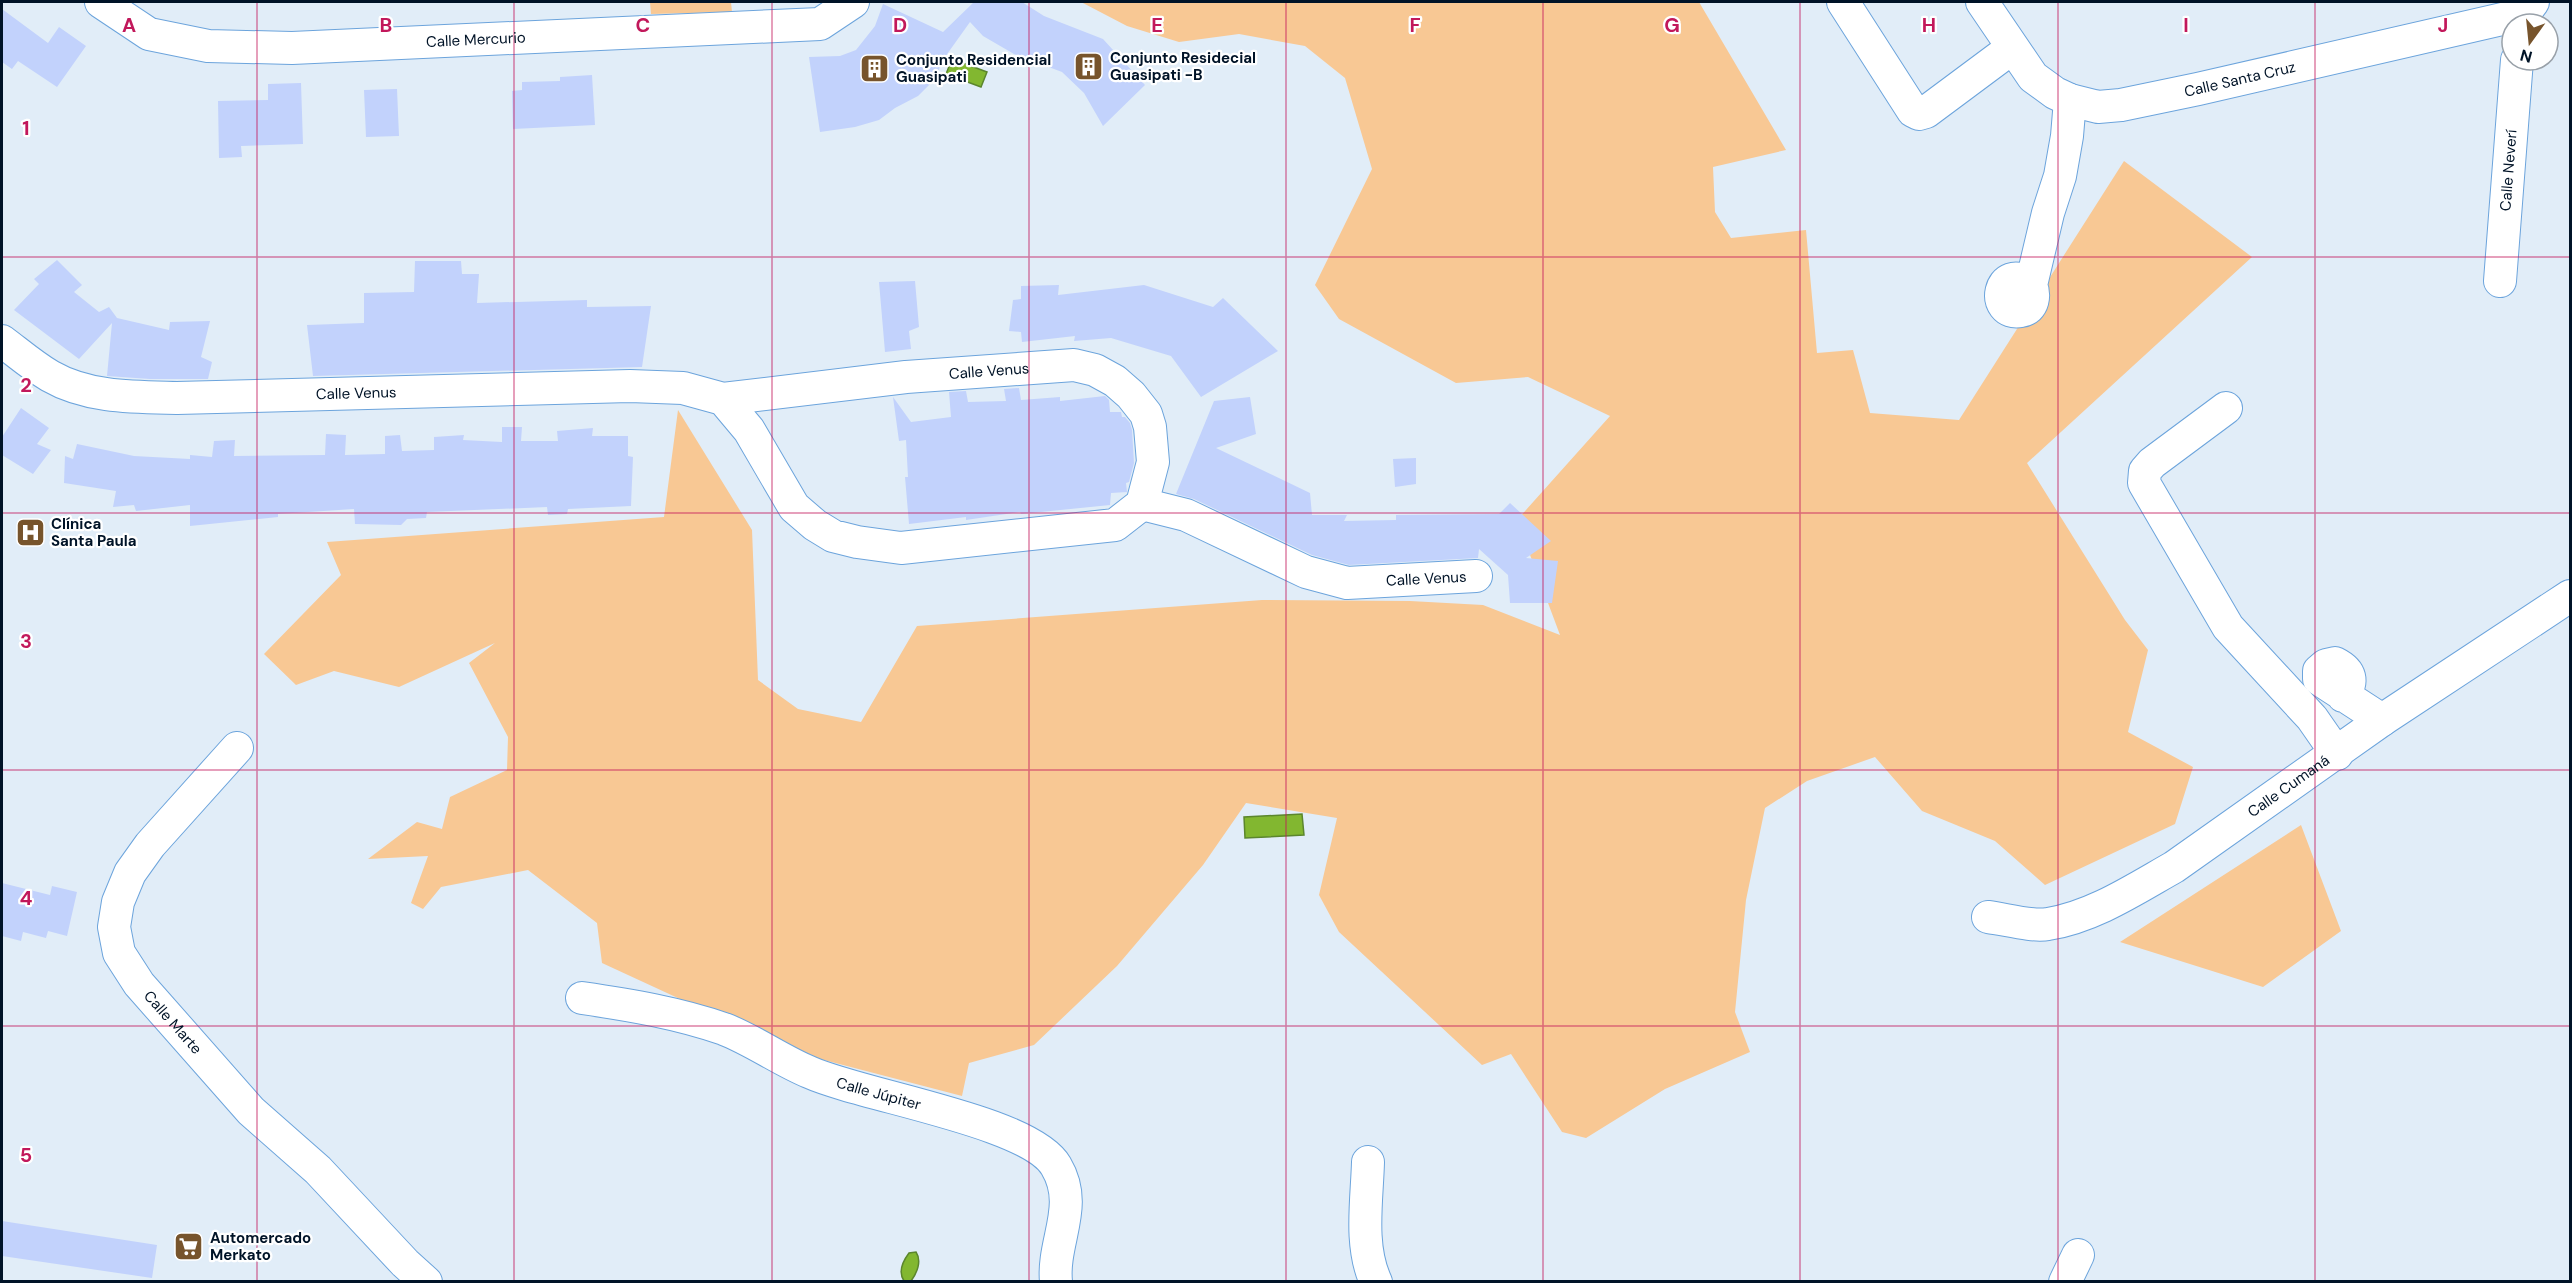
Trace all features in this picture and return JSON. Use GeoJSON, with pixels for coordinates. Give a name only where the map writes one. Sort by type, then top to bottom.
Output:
{"type":"FeatureCollection","features":[{"type":"Feature","properties":{"kind":"street","name":"Calle Mercurio"},"geometry":{"type":"LineString","coordinates":[[101,2],[148,34],[208,46],[292,48],[820,24],[853,2]]}},
{"type":"Feature","properties":{"kind":"street"},"geometry":{"type":"LineString","coordinates":[[1843,2],[1913,111],[1919,114],[2012,48]]}},
{"type":"Feature","properties":{"kind":"street","name":"Calle Santa Cruz"},"geometry":{"type":"LineString","coordinates":[[1982,2],[2033,77],[2055,93],[2070,100],[2098,107],[2121,105],[2500,19]]}},
{"type":"Feature","properties":{"kind":"street","name":"Calle Neverí"},"geometry":{"type":"LineString","coordinates":[[2500,280],[2516,72]]}},
{"type":"Feature","properties":{"kind":"street"},"geometry":{"type":"LineString","coordinates":[[2031,285],[2048,213],[2060,176],[2070,100]]}},
{"type":"Feature","properties":{"kind":"street","name":"Calle Venus"},"geometry":{"type":"LineString","coordinates":[[2,341],[51,376],[76,387],[137,397],[255,397],[630,386],[683,388],[723,399],[960,373],[1074,365],[1095,370],[1115,381],[1131,395],[1146,414],[1153,462],[1142,504],[1186,515],[1306,572],[1347,583],[1476,576]]}},
{"type":"Feature","properties":{"kind":"street"},"geometry":{"type":"LineString","coordinates":[[723,399],[749,430],[794,507],[832,536],[902,548],[1115,525],[1142,504]]}},
{"type":"Feature","properties":{"kind":"street"},"geometry":{"type":"LineString","coordinates":[[2226,408],[2152,463],[2145,471],[2144,483],[2228,627],[2312,718],[2337,754]]}},
{"type":"Feature","properties":{"kind":"street","name":"Calle Cumaná"},"geometry":{"type":"LineString","coordinates":[[1988,917],[2046,925],[2110,902],[2174,867],[2382,720],[2571,596]]}},
{"type":"Feature","properties":{"kind":"street"},"geometry":{"type":"LineString","coordinates":[[2343,696],[2382,720]]}},
{"type":"Feature","properties":{"kind":"street","name":"Calle Marte"},"geometry":{"type":"LineString","coordinates":[[237,748],[150,845],[130,873],[118,902],[115,919],[114,927],[119,953],[139,984],[251,1111],[318,1170],[413,1275]]}},
{"type":"Feature","properties":{"kind":"street","name":"Calle Júpiter"},"geometry":{"type":"LineString","coordinates":[[582,998],[642,1007],[725,1030],[810,1073],[999,1129],[1040,1148],[1056,1166],[1068,1208],[1055,1266],[1056,1281]]}},
{"type":"Feature","properties":{"kind":"street"},"geometry":{"type":"LineString","coordinates":[[1368,1162],[1367,1248],[1370,1269],[1376,1281]]}},
{"type":"Feature","properties":{"kind":"shaded area"},"geometry":{"type":"Polygon","coordinates":[[[650,2],[731,2],[732,12],[651,14],[650,2]]]}},
{"type":"Feature","properties":{"kind":"shaded area"},"geometry":{"type":"Polygon","coordinates":[[[1081,2],[1699,2],[1786,150],[1713,167],[1715,212],[1731,238],[1806,230],[1817,353],[1853,350],[1870,413],[1959,420],[2124,161],[2252,257],[2027,463],[2125,620],[2148,650],[2128,732],[2193,767],[2175,824],[2045,885],[1995,841],[1922,811],[1875,757],[1807,781],[1765,808],[1746,900],[1735,1012],[1750,1052],[1665,1089],[1586,1138],[1562,1132],[1511,1054],[1482,1065],[1339,932],[1319,895],[1337,818],[1246,803],[1203,865],[1117,966],[1034,1045],[969,1063],[962,1096],[797,1053],[602,963],[597,923],[528,870],[441,887],[423,909],[411,903],[428,856],[368,859],[417,822],[442,829],[450,797],[507,770],[508,737],[469,663],[495,643],[399,687],[334,671],[296,685],[264,654],[341,575],[327,542],[664,517],[678,410],[752,530],[758,680],[798,709],[861,722],[917,626],[1262,600],[1410,601],[1483,605],[1560,635],[1517,520],[1610,416],[1528,377],[1456,383],[1339,319],[1315,285],[1372,169],[1345,78],[1305,46],[1239,34],[1179,42],[1127,26],[1081,2]]]}},
{"type":"Feature","properties":{"kind":"shaded area"},"geometry":{"type":"Polygon","coordinates":[[[952,59],[987,72],[981,87],[946,74],[952,59]]]}},
{"type":"Feature","properties":{"kind":"shaded area"},"geometry":{"type":"Polygon","coordinates":[[[1302,814],[1304,835],[1245,838],[1244,817],[1302,814]]]}},
{"type":"Feature","properties":{"kind":"shaded area"},"geometry":{"type":"Polygon","coordinates":[[[2301,825],[2341,931],[2263,987],[2120,942],[2301,825]]]}},
{"type":"Feature","properties":{"kind":"shaded area"},"geometry":{"type":"Polygon","coordinates":[[[916,1252],[919,1259],[917,1271],[911,1281],[904,1281],[901,1274],[903,1263],[909,1253],[916,1252]]]}},
{"type":"Feature","properties":{"kind":"building"},"geometry":{"type":"Polygon","coordinates":[[[974,2],[1022,2],[1044,16],[1103,39],[1145,85],[1103,126],[1084,93],[1062,72],[1014,54],[983,36],[970,22],[945,57],[933,81],[918,96],[895,108],[879,120],[855,127],[820,132],[809,57],[840,56],[856,50],[875,26],[883,4],[943,32],[974,2]]]}},
{"type":"Feature","properties":{"kind":"building"},"geometry":{"type":"Polygon","coordinates":[[[2,9],[48,43],[59,27],[86,46],[57,87],[18,61],[12,69],[2,62],[2,9]]]}},
{"type":"Feature","properties":{"kind":"building"},"geometry":{"type":"Polygon","coordinates":[[[592,75],[595,125],[513,129],[512,91],[522,90],[522,82],[560,81],[560,77],[592,75]]]}},
{"type":"Feature","properties":{"kind":"building"},"geometry":{"type":"Polygon","coordinates":[[[301,83],[303,144],[241,146],[242,157],[219,158],[218,101],[268,100],[268,84],[301,83]]]}},
{"type":"Feature","properties":{"kind":"building"},"geometry":{"type":"Polygon","coordinates":[[[397,89],[399,136],[366,137],[364,90],[397,89]]]}},
{"type":"Feature","properties":{"kind":"building"},"geometry":{"type":"Polygon","coordinates":[[[57,260],[82,285],[74,292],[99,312],[109,307],[117,318],[169,330],[170,322],[210,321],[201,357],[212,362],[208,379],[107,376],[112,323],[79,359],[14,310],[39,284],[34,279],[57,260]]]}},
{"type":"Feature","properties":{"kind":"building"},"geometry":{"type":"Polygon","coordinates":[[[415,261],[461,261],[462,274],[479,274],[477,303],[587,300],[587,307],[651,306],[642,367],[313,376],[307,325],[364,323],[364,293],[414,292],[415,261]]]}},
{"type":"Feature","properties":{"kind":"building"},"geometry":{"type":"Polygon","coordinates":[[[915,281],[919,327],[909,331],[911,349],[885,352],[879,282],[915,281]]]}},
{"type":"Feature","properties":{"kind":"building"},"geometry":{"type":"Polygon","coordinates":[[[1059,285],[1058,295],[1144,285],[1213,307],[1223,298],[1278,351],[1201,397],[1171,356],[1111,338],[1074,341],[1075,336],[1022,342],[1021,332],[1009,331],[1013,300],[1021,299],[1021,286],[1059,285]]]}},
{"type":"Feature","properties":{"kind":"building"},"geometry":{"type":"Polygon","coordinates":[[[1019,388],[1021,400],[1060,397],[1060,401],[1105,396],[1109,400],[1110,412],[1121,412],[1122,417],[1130,423],[1132,430],[1134,463],[1129,482],[1126,483],[1127,492],[1111,493],[1110,505],[909,524],[905,477],[908,477],[906,440],[899,441],[893,397],[911,422],[951,417],[949,392],[966,391],[968,402],[1006,401],[1004,389],[1019,388]]]}},
{"type":"Feature","properties":{"kind":"building"},"geometry":{"type":"Polygon","coordinates":[[[1250,397],[1256,434],[1216,448],[1310,493],[1312,515],[1347,515],[1344,521],[1396,520],[1396,515],[1499,514],[1510,503],[1551,541],[1526,558],[1558,561],[1552,603],[1510,603],[1508,575],[1479,549],[1478,558],[1349,565],[1312,555],[1194,499],[1176,494],[1214,401],[1250,397]]]}},
{"type":"Feature","properties":{"kind":"building"},"geometry":{"type":"Polygon","coordinates":[[[21,408],[49,428],[37,444],[51,450],[33,474],[2,455],[2,437],[21,408]]]}},
{"type":"Feature","properties":{"kind":"building"},"geometry":{"type":"Polygon","coordinates":[[[502,427],[522,427],[521,441],[558,441],[557,431],[593,428],[592,436],[628,436],[628,456],[633,457],[631,506],[568,509],[567,514],[548,515],[547,507],[427,512],[426,518],[407,519],[401,525],[355,524],[354,509],[278,514],[278,517],[190,526],[190,505],[136,511],[134,505],[113,507],[116,491],[64,483],[65,456],[73,459],[77,444],[134,456],[190,459],[190,455],[212,457],[214,441],[235,440],[234,456],[325,455],[326,434],[346,435],[345,455],[385,454],[385,436],[400,435],[402,451],[434,450],[434,437],[464,435],[463,440],[502,442],[502,427]]]}},
{"type":"Feature","properties":{"kind":"building"},"geometry":{"type":"Polygon","coordinates":[[[1416,458],[1416,484],[1395,487],[1393,459],[1416,458]]]}},
{"type":"Feature","properties":{"kind":"building"},"geometry":{"type":"Polygon","coordinates":[[[2,883],[50,895],[52,886],[77,892],[67,936],[48,931],[46,938],[23,932],[21,941],[2,936],[2,883]]]}},
{"type":"Feature","properties":{"kind":"building"},"geometry":{"type":"Polygon","coordinates":[[[2,1221],[157,1245],[152,1278],[2,1256],[2,1221]]]}},
{"type":"Feature","properties":{"kind":"place","name":"Conjunto Residecial Guasipati -B"},"geometry":{"type":"Point","coordinates":[1089,67]}},
{"type":"Feature","properties":{"kind":"place","name":"Conjunto Residencial Guasipati"},"geometry":{"type":"Point","coordinates":[875,69]}},
{"type":"Feature","properties":{"kind":"place","name":"Clínica Santa Paula"},"geometry":{"type":"Point","coordinates":[30,533]}},
{"type":"Feature","properties":{"kind":"place","name":"Automercado Merkato"},"geometry":{"type":"Point","coordinates":[189,1247]}}]}
